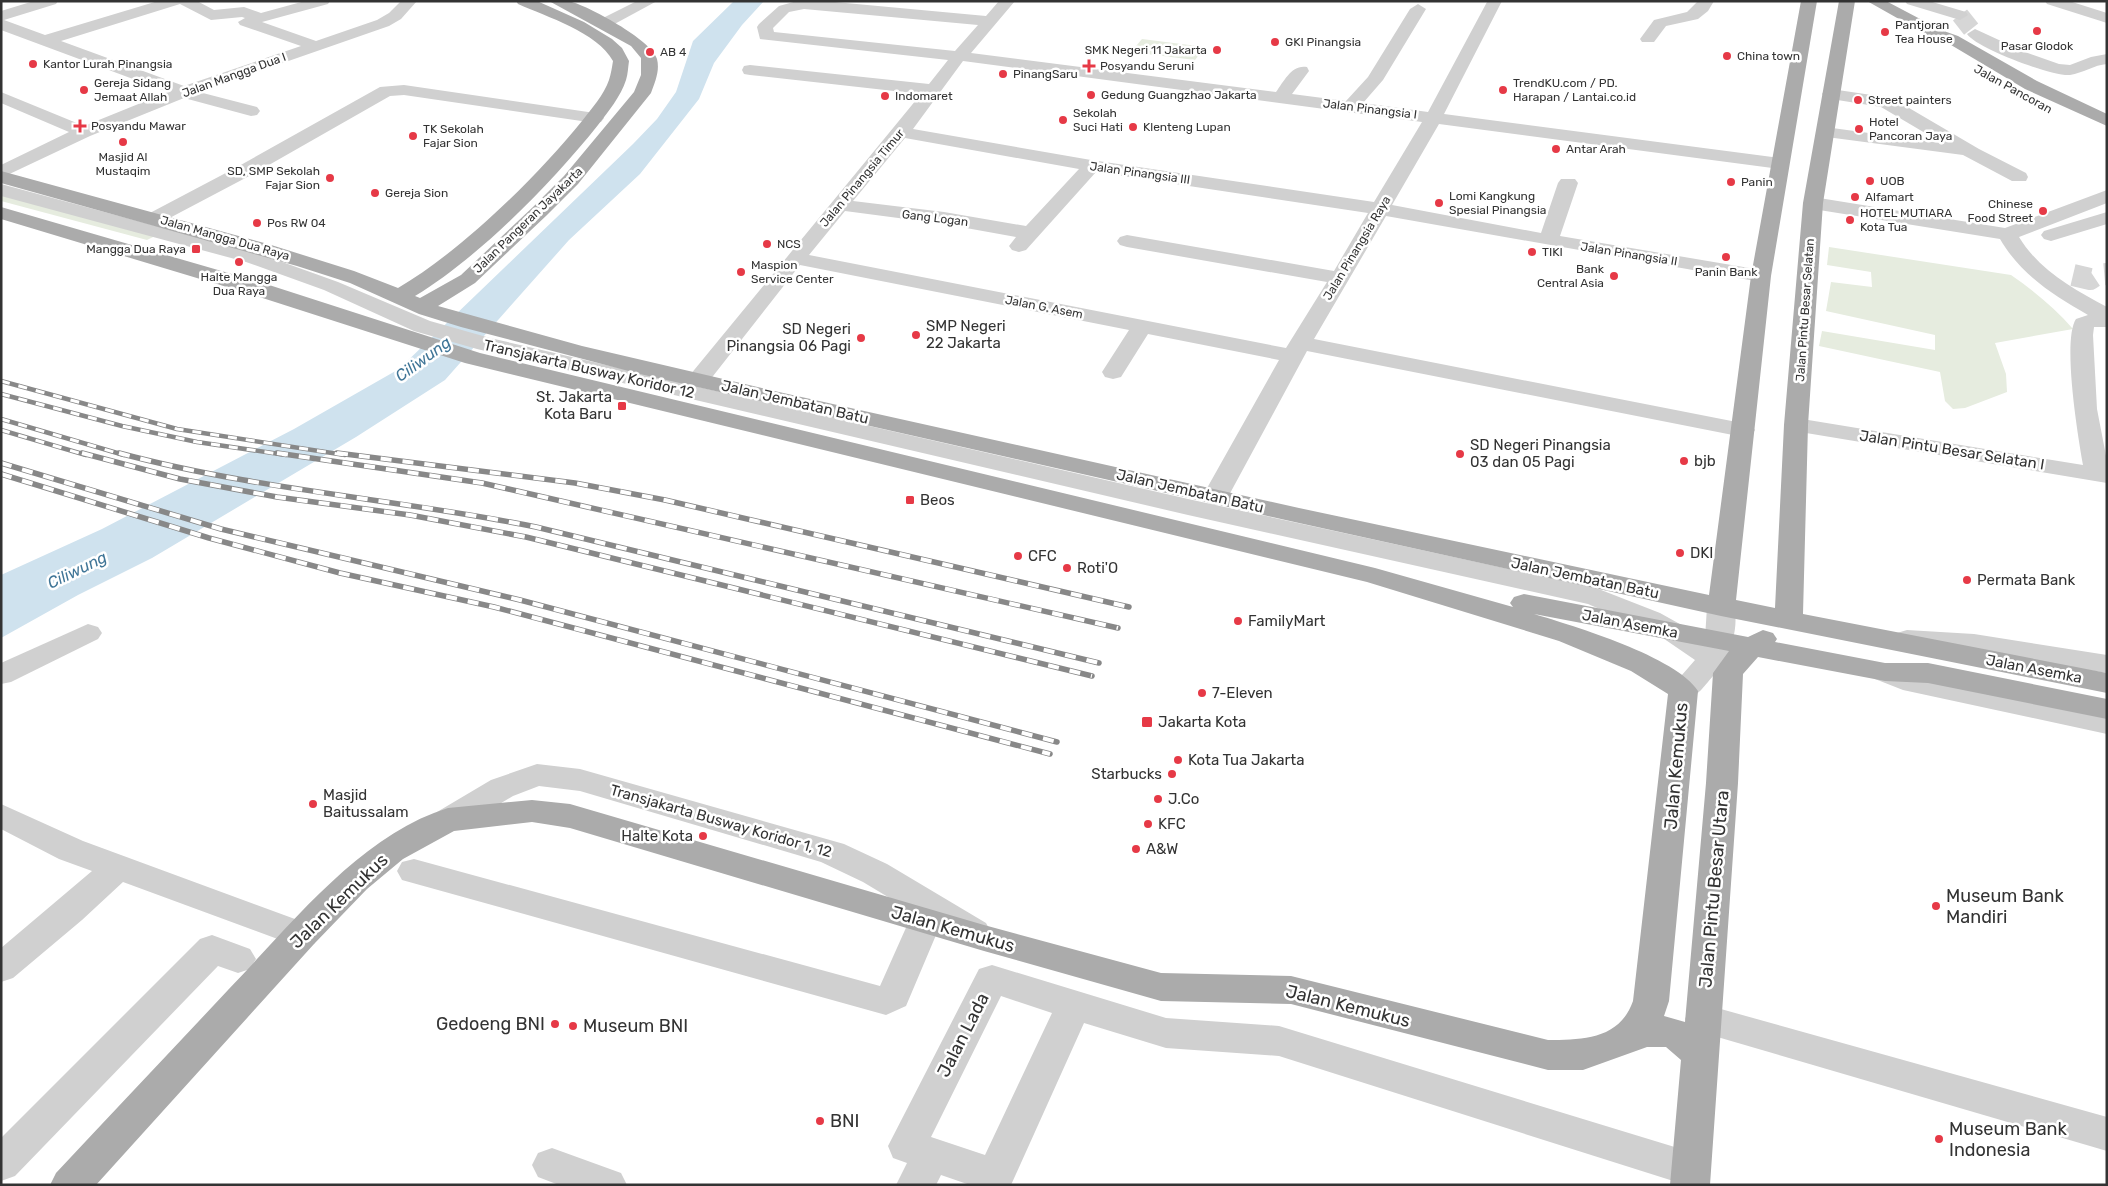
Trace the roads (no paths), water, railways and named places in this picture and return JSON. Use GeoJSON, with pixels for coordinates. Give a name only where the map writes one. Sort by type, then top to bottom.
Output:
{"type":"FeatureCollection","features":[{"type":"Feature","properties":{"kind":"main road","name":"Jalan Pangeran Jayakarta"},"geometry":{"type":"LineString","coordinates":[[400,296],[443,268],[542,177],[596,118],[621,75],[620,61],[612,46],[599,37],[523,1]]}},
{"type":"Feature","properties":{"kind":"main road","name":"Jalan Pangeran Jayakarta"},"geometry":{"type":"LineString","coordinates":[[416,323],[468,279],[571,180],[642,92],[649,74],[649,58],[637,43],[556,1]]}},
{"type":"Feature","properties":{"kind":"main road","name":"Jalan Pintu Besar Selatan"},"geometry":{"type":"LineString","coordinates":[[1789,622],[1796,426],[1813,203],[1847,1]]}},
{"type":"Feature","properties":{"kind":"main road","name":"Jalan Pancoran"},"geometry":{"type":"LineString","coordinates":[[1874,1],[1935,33],[1952,39],[2038,88],[2107,121]]}},
{"type":"Feature","properties":{"kind":"main road"},"geometry":{"type":"LineString","coordinates":[[1721,607],[1761,276],[1808,10]]}},
{"type":"Feature","properties":{"kind":"main road","name":"Jalan Pancoran"},"geometry":{"type":"LineString","coordinates":[[1935,33],[1929,40],[2039,103],[2107,139]]}},
{"type":"Feature","properties":{"kind":"main road","name":"Jalan Mangga Dua Raya"},"geometry":{"type":"LineString","coordinates":[[1,177],[155,218],[364,280],[400,296],[416,323]]}},
{"type":"Feature","properties":{"kind":"main road"},"geometry":{"type":"LineString","coordinates":[[542,177],[571,180]]}},
{"type":"Feature","properties":{"kind":"main road","name":"Jalan Mangga Dua Raya"},"geometry":{"type":"LineString","coordinates":[[1,213],[341,315],[416,323],[443,315],[511,334]]}},
{"type":"Feature","properties":{"kind":"main road"},"geometry":{"type":"LineString","coordinates":[[416,323],[479,351],[1375,576],[1521,617],[1629,659],[1683,690]]}},
{"type":"Feature","properties":{"kind":"main road","name":"Jalan Jembatan Batu"},"geometry":{"type":"LineString","coordinates":[[511,334],[698,380],[1216,498],[1789,622],[1870,637]]}},
{"type":"Feature","properties":{"kind":"main road","name":"Jalan Asemka"},"geometry":{"type":"LineString","coordinates":[[1375,576],[1676,633]]}},
{"type":"Feature","properties":{"kind":"main road"},"geometry":{"type":"LineString","coordinates":[[1721,657],[1750,647],[1789,622]]}},
{"type":"Feature","properties":{"kind":"main road","name":"Jalan Asemka"},"geometry":{"type":"LineString","coordinates":[[1870,637],[2107,683]]}},
{"type":"Feature","properties":{"kind":"main road","name":"Jalan Asemka"},"geometry":{"type":"LineString","coordinates":[[1750,647],[1886,672],[1911,671],[1928,673],[2107,709]]}},
{"type":"Feature","properties":{"kind":"main road","name":"Jalan Pintu Besar Utara"},"geometry":{"type":"LineString","coordinates":[[1691,1177],[1724,756],[1721,657]]}},
{"type":"Feature","properties":{"kind":"main road","name":"Jalan Kemukus"},"geometry":{"type":"LineString","coordinates":[[70,1185],[302,935],[355,880],[391,850],[448,820],[532,811],[570,816],[926,922],[1161,987],[1191,990],[1268,987],[1291,990],[1548,1055],[1585,1055],[1633,1035],[1646,1016],[1652,1001],[1683,690]]}},
{"type":"Feature","properties":{"kind":"main road"},"geometry":{"type":"LineString","coordinates":[[1633,1035],[1652,1030],[1674,1033],[1689,1042],[1701,1057]]}},
{"type":"Feature","properties":{"kind":"street"},"geometry":{"type":"LineString","coordinates":[[1,16],[51,1]]}},
{"type":"Feature","properties":{"kind":"street"},"geometry":{"type":"LineString","coordinates":[[46,40],[175,1]]}},
{"type":"Feature","properties":{"kind":"street"},"geometry":{"type":"LineString","coordinates":[[185,1],[211,15],[244,12],[260,18]]}},
{"type":"Feature","properties":{"kind":"street"},"geometry":{"type":"LineString","coordinates":[[316,46],[246,22],[324,1]]}},
{"type":"Feature","properties":{"kind":"street","name":"Jalan Mangga Dua I"},"geometry":{"type":"LineString","coordinates":[[1,172],[84,132],[184,92],[383,22],[395,16],[410,1]]}},
{"type":"Feature","properties":{"kind":"street"},"geometry":{"type":"LineString","coordinates":[[603,24],[650,1]]}},
{"type":"Feature","properties":{"kind":"street","name":"Jalan Pinangsia Timur"},"geometry":{"type":"LineString","coordinates":[[698,380],[795,258],[935,90],[959,56],[1008,1]]}},
{"type":"Feature","properties":{"kind":"street","name":"Jalan Pinangsia Raya"},"geometry":{"type":"LineString","coordinates":[[1216,498],[1296,350],[1434,117],[1494,1],[1499,1]]}},
{"type":"Feature","properties":{"kind":"street"},"geometry":{"type":"LineString","coordinates":[[1648,39],[1660,23],[1694,16],[1702,9],[1706,1]]}},
{"type":"Feature","properties":{"kind":"street"},"geometry":{"type":"LineString","coordinates":[[1912,1],[1960,15]]}},
{"type":"Feature","properties":{"kind":"street"},"geometry":{"type":"LineString","coordinates":[[2052,1],[2107,18]]}},
{"type":"Feature","properties":{"kind":"street"},"geometry":{"type":"LineString","coordinates":[[2066,1],[2107,13]]}},
{"type":"Feature","properties":{"kind":"street","name":"Jalan Pinangsia I"},"geometry":{"type":"LineString","coordinates":[[990,21],[804,4],[784,9],[765,27],[766,36],[959,56],[1780,163]]}},
{"type":"Feature","properties":{"kind":"street"},"geometry":{"type":"LineString","coordinates":[[1351,106],[1374,80],[1418,9]]}},
{"type":"Feature","properties":{"kind":"street"},"geometry":{"type":"LineString","coordinates":[[1,24],[204,100],[250,111]]}},
{"type":"Feature","properties":{"kind":"street"},"geometry":{"type":"LineString","coordinates":[[1975,34],[2005,50],[2066,70],[2107,59]]}},
{"type":"Feature","properties":{"kind":"street"},"geometry":{"type":"LineString","coordinates":[[750,70],[935,90]]}},
{"type":"Feature","properties":{"kind":"street"},"geometry":{"type":"LineString","coordinates":[[2038,88],[2064,78],[2066,70]]}},
{"type":"Feature","properties":{"kind":"street"},"geometry":{"type":"LineString","coordinates":[[1281,97],[1302,71]]}},
{"type":"Feature","properties":{"kind":"street"},"geometry":{"type":"LineString","coordinates":[[2038,88],[2107,71]]}},
{"type":"Feature","properties":{"kind":"street"},"geometry":{"type":"LineString","coordinates":[[155,218],[246,170],[386,91],[404,90],[596,118]]}},
{"type":"Feature","properties":{"kind":"street"},"geometry":{"type":"LineString","coordinates":[[1831,94],[1886,102],[1972,153],[2019,177]]}},
{"type":"Feature","properties":{"kind":"street"},"geometry":{"type":"LineString","coordinates":[[1,97],[84,132]]}},
{"type":"Feature","properties":{"kind":"street","name":"Jalan Pinangsia III"},"geometry":{"type":"LineString","coordinates":[[901,132],[1091,166],[1380,209]]}},
{"type":"Feature","properties":{"kind":"street"},"geometry":{"type":"LineString","coordinates":[[1824,132],[1972,153]]}},
{"type":"Feature","properties":{"kind":"street"},"geometry":{"type":"LineString","coordinates":[[1017,249],[1049,216],[1091,166]]}},
{"type":"Feature","properties":{"kind":"street"},"geometry":{"type":"LineString","coordinates":[[1548,240],[1568,183]]}},
{"type":"Feature","properties":{"kind":"street"},"geometry":{"type":"LineString","coordinates":[[1,190],[253,258],[344,291],[416,323]]}},
{"type":"Feature","properties":{"kind":"street"},"geometry":{"type":"LineString","coordinates":[[1813,203],[2007,234],[2107,196]]}},
{"type":"Feature","properties":{"kind":"street"},"geometry":{"type":"LineString","coordinates":[[1,201],[143,240],[230,267],[325,300],[338,309],[341,315]]}},
{"type":"Feature","properties":{"kind":"street","name":"Gang Logan"},"geometry":{"type":"LineString","coordinates":[[840,206],[944,218],[1031,233]]}},
{"type":"Feature","properties":{"kind":"street","name":"Jalan Pinangsia II"},"geometry":{"type":"LineString","coordinates":[[1380,209],[1761,276]]}},
{"type":"Feature","properties":{"kind":"street"},"geometry":{"type":"LineString","coordinates":[[2073,275],[2053,268],[2034,242],[2036,239],[2107,218]]}},
{"type":"Feature","properties":{"kind":"street"},"geometry":{"type":"LineString","coordinates":[[2007,234],[2026,262],[2043,277],[2107,316]]}},
{"type":"Feature","properties":{"kind":"street"},"geometry":{"type":"LineString","coordinates":[[1127,241],[1340,278]]}},
{"type":"Feature","properties":{"kind":"street","name":"Jalan G. Asem"},"geometry":{"type":"LineString","coordinates":[[795,258],[1142,327],[1296,350],[1743,430]]}},
{"type":"Feature","properties":{"kind":"street"},"geometry":{"type":"LineString","coordinates":[[2102,476],[2100,442],[2084,324],[2089,321],[2107,320]]}},
{"type":"Feature","properties":{"kind":"street"},"geometry":{"type":"LineString","coordinates":[[1113,372],[1142,327]]}},
{"type":"Feature","properties":{"kind":"street","name":"Transjakarta Busway Koridor 12"},"geometry":{"type":"LineString","coordinates":[[479,351],[1596,597],[1646,615],[1721,657]]}},
{"type":"Feature","properties":{"kind":"street","name":"Jalan Pintu Besar Selatan I"},"geometry":{"type":"LineString","coordinates":[[1796,426],[2102,476]]}},
{"type":"Feature","properties":{"kind":"street"},"geometry":{"type":"LineString","coordinates":[[1683,690],[1721,657],[1721,607]]}},
{"type":"Feature","properties":{"kind":"street"},"geometry":{"type":"LineString","coordinates":[[1,674],[88,633]]}},
{"type":"Feature","properties":{"kind":"street","name":"Jalan Asemka"},"geometry":{"type":"LineString","coordinates":[[1870,637],[1974,643],[2107,664]]}},
{"type":"Feature","properties":{"kind":"street","name":"Jalan Asemka"},"geometry":{"type":"LineString","coordinates":[[1886,672],[1913,683],[2107,724]]}},
{"type":"Feature","properties":{"kind":"street","name":"Transjakarta Busway Koridor 1, 12"},"geometry":{"type":"LineString","coordinates":[[448,820],[502,788],[537,775],[580,780],[832,853],[875,873],[984,938]]}},
{"type":"Feature","properties":{"kind":"street"},"geometry":{"type":"LineString","coordinates":[[1,815],[71,850],[302,935]]}},
{"type":"Feature","properties":{"kind":"street"},"geometry":{"type":"LineString","coordinates":[[2,966],[70,911],[118,867]]}},
{"type":"Feature","properties":{"kind":"street"},"geometry":{"type":"LineString","coordinates":[[414,871],[886,1001],[893,996],[926,922]]}},
{"type":"Feature","properties":{"kind":"street"},"geometry":{"type":"LineString","coordinates":[[1,1164],[212,949],[238,959]]}},
{"type":"Feature","properties":{"kind":"street","name":"Jalan Lada"},"geometry":{"type":"LineString","coordinates":[[1074,1005],[995,1176],[923,1169],[907,1146],[992,979],[1166,1033],[1279,1040],[1691,1177]]}},
{"type":"Feature","properties":{"kind":"street"},"geometry":{"type":"LineString","coordinates":[[1703,1019],[2107,1134]]}},
{"type":"Feature","properties":{"kind":"street"},"geometry":{"type":"LineString","coordinates":[[552,1165],[608,1185]]}},
{"type":"Feature","properties":{"kind":"water","name":"Ciliwung"},"geometry":{"type":"Polygon","coordinates":[[[734,1],[764,1],[742,25],[714,63],[699,99],[640,174],[569,240],[445,380],[356,437],[152,558],[78,595],[1,638],[1,575],[102,529],[294,429],[399,369],[657,119],[676,92],[693,41],[734,1]]]}},
{"type":"Feature","properties":{"kind":"tunnel"},"geometry":{"type":"LineString","coordinates":[[1960,15],[1975,34]]}},
{"type":"Feature","properties":{"kind":"tunnel"},"geometry":{"type":"LineString","coordinates":[[2073,275],[2090,279],[2096,275],[2107,274]]}},
{"type":"Feature","properties":{"kind":"railway"},"geometry":{"type":"LineString","coordinates":[[1,381],[177,429],[345,455]]}},
{"type":"Feature","properties":{"kind":"railway"},"geometry":{"type":"LineString","coordinates":[[1,394],[122,426],[197,442],[286,455]]}},
{"type":"Feature","properties":{"kind":"railway"},"geometry":{"type":"LineString","coordinates":[[1,419],[124,455]]}},
{"type":"Feature","properties":{"kind":"railway"},"geometry":{"type":"LineString","coordinates":[[1,430],[86,455]]}},
{"type":"Feature","properties":{"kind":"railway"},"geometry":{"type":"LineString","coordinates":[[82,453],[180,479],[277,497],[410,515],[526,537],[1092,676]]}},
{"type":"Feature","properties":{"kind":"railway"},"geometry":{"type":"LineString","coordinates":[[119,453],[223,476],[484,517],[536,527],[1099,663]]}},
{"type":"Feature","properties":{"kind":"railway"},"geometry":{"type":"LineString","coordinates":[[277,453],[482,483],[1118,628]]}},
{"type":"Feature","properties":{"kind":"railway"},"geometry":{"type":"LineString","coordinates":[[337,453],[575,483],[665,500],[1129,607]]}},
{"type":"Feature","properties":{"kind":"railway"},"geometry":{"type":"LineString","coordinates":[[1,463],[221,529],[520,600],[1057,742]]}},
{"type":"Feature","properties":{"kind":"railway"},"geometry":{"type":"LineString","coordinates":[[1,474],[209,538],[340,573],[494,607],[1050,754]]}},
{"type":"Feature","properties":{"kind":"place","name":"Pasar Glodok"},"geometry":{"type":"Point","coordinates":[2037,31]}},
{"type":"Feature","properties":{"kind":"place","name":"Pantjoran Tea House"},"geometry":{"type":"Point","coordinates":[1885,32]}},
{"type":"Feature","properties":{"kind":"place","name":"GKI Pinangsia"},"geometry":{"type":"Point","coordinates":[1275,42]}},
{"type":"Feature","properties":{"kind":"place","name":"SMK Negeri 11 Jakarta"},"geometry":{"type":"Point","coordinates":[1217,50]}},
{"type":"Feature","properties":{"kind":"place","name":"AB 4"},"geometry":{"type":"Point","coordinates":[650,52]}},
{"type":"Feature","properties":{"kind":"place","name":"China town"},"geometry":{"type":"Point","coordinates":[1727,56]}},
{"type":"Feature","properties":{"kind":"place","name":"Kantor Lurah Pinangsia"},"geometry":{"type":"Point","coordinates":[33,64]}},
{"type":"Feature","properties":{"kind":"place","name":"Posyandu Seruni"},"geometry":{"type":"Point","coordinates":[1089,66]}},
{"type":"Feature","properties":{"kind":"place","name":"PinangSaru"},"geometry":{"type":"Point","coordinates":[1003,74]}},
{"type":"Feature","properties":{"kind":"place","name":"Gereja Sidang Jemaat Allah"},"geometry":{"type":"Point","coordinates":[84,90]}},
{"type":"Feature","properties":{"kind":"place","name":"TrendKU.com / PD. Harapan / Lantai.co.id"},"geometry":{"type":"Point","coordinates":[1503,90]}},
{"type":"Feature","properties":{"kind":"place","name":"Gedung Guangzhao Jakarta"},"geometry":{"type":"Point","coordinates":[1091,95]}},
{"type":"Feature","properties":{"kind":"place","name":"Indomaret"},"geometry":{"type":"Point","coordinates":[885,96]}},
{"type":"Feature","properties":{"kind":"place","name":"Street painters"},"geometry":{"type":"Point","coordinates":[1858,100]}},
{"type":"Feature","properties":{"kind":"place","name":"Sekolah Suci Hati"},"geometry":{"type":"Point","coordinates":[1063,120]}},
{"type":"Feature","properties":{"kind":"place","name":"Posyandu Mawar"},"geometry":{"type":"Point","coordinates":[80,126]}},
{"type":"Feature","properties":{"kind":"place","name":"Klenteng Lupan"},"geometry":{"type":"Point","coordinates":[1133,127]}},
{"type":"Feature","properties":{"kind":"place","name":"Hotel Pancoran Jaya"},"geometry":{"type":"Point","coordinates":[1859,129]}},
{"type":"Feature","properties":{"kind":"place","name":"TK Sekolah Fajar Sion"},"geometry":{"type":"Point","coordinates":[413,136]}},
{"type":"Feature","properties":{"kind":"place","name":"Masjid Al Mustaqim"},"geometry":{"type":"Point","coordinates":[123,142]}},
{"type":"Feature","properties":{"kind":"place","name":"Antar Arah"},"geometry":{"type":"Point","coordinates":[1556,149]}},
{"type":"Feature","properties":{"kind":"place","name":"SD, SMP Sekolah Fajar Sion"},"geometry":{"type":"Point","coordinates":[330,178]}},
{"type":"Feature","properties":{"kind":"place","name":"UOB"},"geometry":{"type":"Point","coordinates":[1870,181]}},
{"type":"Feature","properties":{"kind":"place","name":"Panin"},"geometry":{"type":"Point","coordinates":[1731,182]}},
{"type":"Feature","properties":{"kind":"place","name":"Gereja Sion"},"geometry":{"type":"Point","coordinates":[375,193]}},
{"type":"Feature","properties":{"kind":"place","name":"Alfamart"},"geometry":{"type":"Point","coordinates":[1855,197]}},
{"type":"Feature","properties":{"kind":"place","name":"Lomi Kangkung Spesial Pinangsia"},"geometry":{"type":"Point","coordinates":[1439,203]}},
{"type":"Feature","properties":{"kind":"place","name":"Chinese Food Street"},"geometry":{"type":"Point","coordinates":[2043,211]}},
{"type":"Feature","properties":{"kind":"place","name":"HOTEL MUTIARA Kota Tua"},"geometry":{"type":"Point","coordinates":[1850,220]}},
{"type":"Feature","properties":{"kind":"place","name":"Pos RW 04"},"geometry":{"type":"Point","coordinates":[257,223]}},
{"type":"Feature","properties":{"kind":"place","name":"NCS"},"geometry":{"type":"Point","coordinates":[767,244]}},
{"type":"Feature","properties":{"kind":"place","name":"Mangga Dua Raya"},"geometry":{"type":"Point","coordinates":[196,249]}},
{"type":"Feature","properties":{"kind":"place","name":"TIKI"},"geometry":{"type":"Point","coordinates":[1532,252]}},
{"type":"Feature","properties":{"kind":"place","name":"Panin Bank"},"geometry":{"type":"Point","coordinates":[1726,257]}},
{"type":"Feature","properties":{"kind":"place","name":"Halte Mangga Dua Raya"},"geometry":{"type":"Point","coordinates":[239,262]}},
{"type":"Feature","properties":{"kind":"place","name":"Maspion Service Center"},"geometry":{"type":"Point","coordinates":[741,272]}},
{"type":"Feature","properties":{"kind":"place","name":"Bank Central Asia"},"geometry":{"type":"Point","coordinates":[1614,276]}},
{"type":"Feature","properties":{"kind":"place","name":"SMP Negeri 22 Jakarta"},"geometry":{"type":"Point","coordinates":[916,335]}},
{"type":"Feature","properties":{"kind":"place","name":"SD Negeri Pinangsia 06 Pagi"},"geometry":{"type":"Point","coordinates":[861,338]}},
{"type":"Feature","properties":{"kind":"place","name":"St. Jakarta Kota Baru"},"geometry":{"type":"Point","coordinates":[622,406]}},
{"type":"Feature","properties":{"kind":"place","name":"SD Negeri Pinangsia 03 dan 05 Pagi"},"geometry":{"type":"Point","coordinates":[1460,454]}},
{"type":"Feature","properties":{"kind":"place","name":"bjb"},"geometry":{"type":"Point","coordinates":[1684,461]}},
{"type":"Feature","properties":{"kind":"place","name":"Beos"},"geometry":{"type":"Point","coordinates":[910,500]}},
{"type":"Feature","properties":{"kind":"place","name":"DKI"},"geometry":{"type":"Point","coordinates":[1680,553]}},
{"type":"Feature","properties":{"kind":"place","name":"CFC"},"geometry":{"type":"Point","coordinates":[1018,556]}},
{"type":"Feature","properties":{"kind":"place","name":"Roti'O"},"geometry":{"type":"Point","coordinates":[1067,568]}},
{"type":"Feature","properties":{"kind":"place","name":"Permata Bank"},"geometry":{"type":"Point","coordinates":[1967,580]}},
{"type":"Feature","properties":{"kind":"place","name":"FamilyMart"},"geometry":{"type":"Point","coordinates":[1238,621]}},
{"type":"Feature","properties":{"kind":"place","name":"7-Eleven"},"geometry":{"type":"Point","coordinates":[1202,693]}},
{"type":"Feature","properties":{"kind":"place","name":"Jakarta Kota"},"geometry":{"type":"Point","coordinates":[1147,722]}},
{"type":"Feature","properties":{"kind":"place","name":"Kota Tua Jakarta"},"geometry":{"type":"Point","coordinates":[1178,760]}},
{"type":"Feature","properties":{"kind":"place","name":"Starbucks"},"geometry":{"type":"Point","coordinates":[1172,774]}},
{"type":"Feature","properties":{"kind":"place","name":"J.Co"},"geometry":{"type":"Point","coordinates":[1158,799]}},
{"type":"Feature","properties":{"kind":"place","name":"Masjid Baitussalam"},"geometry":{"type":"Point","coordinates":[313,804]}},
{"type":"Feature","properties":{"kind":"place","name":"KFC"},"geometry":{"type":"Point","coordinates":[1148,824]}},
{"type":"Feature","properties":{"kind":"place","name":"Halte Kota"},"geometry":{"type":"Point","coordinates":[703,836]}},
{"type":"Feature","properties":{"kind":"place","name":"A&W"},"geometry":{"type":"Point","coordinates":[1136,849]}},
{"type":"Feature","properties":{"kind":"place","name":"Museum Bank Mandiri"},"geometry":{"type":"Point","coordinates":[1936,906]}},
{"type":"Feature","properties":{"kind":"place","name":"Gedoeng BNI"},"geometry":{"type":"Point","coordinates":[555,1024]}},
{"type":"Feature","properties":{"kind":"place","name":"Museum BNI"},"geometry":{"type":"Point","coordinates":[573,1026]}},
{"type":"Feature","properties":{"kind":"place","name":"BNI"},"geometry":{"type":"Point","coordinates":[820,1121]}},
{"type":"Feature","properties":{"kind":"place","name":"Museum Bank Indonesia"},"geometry":{"type":"Point","coordinates":[1939,1139]}}]}
